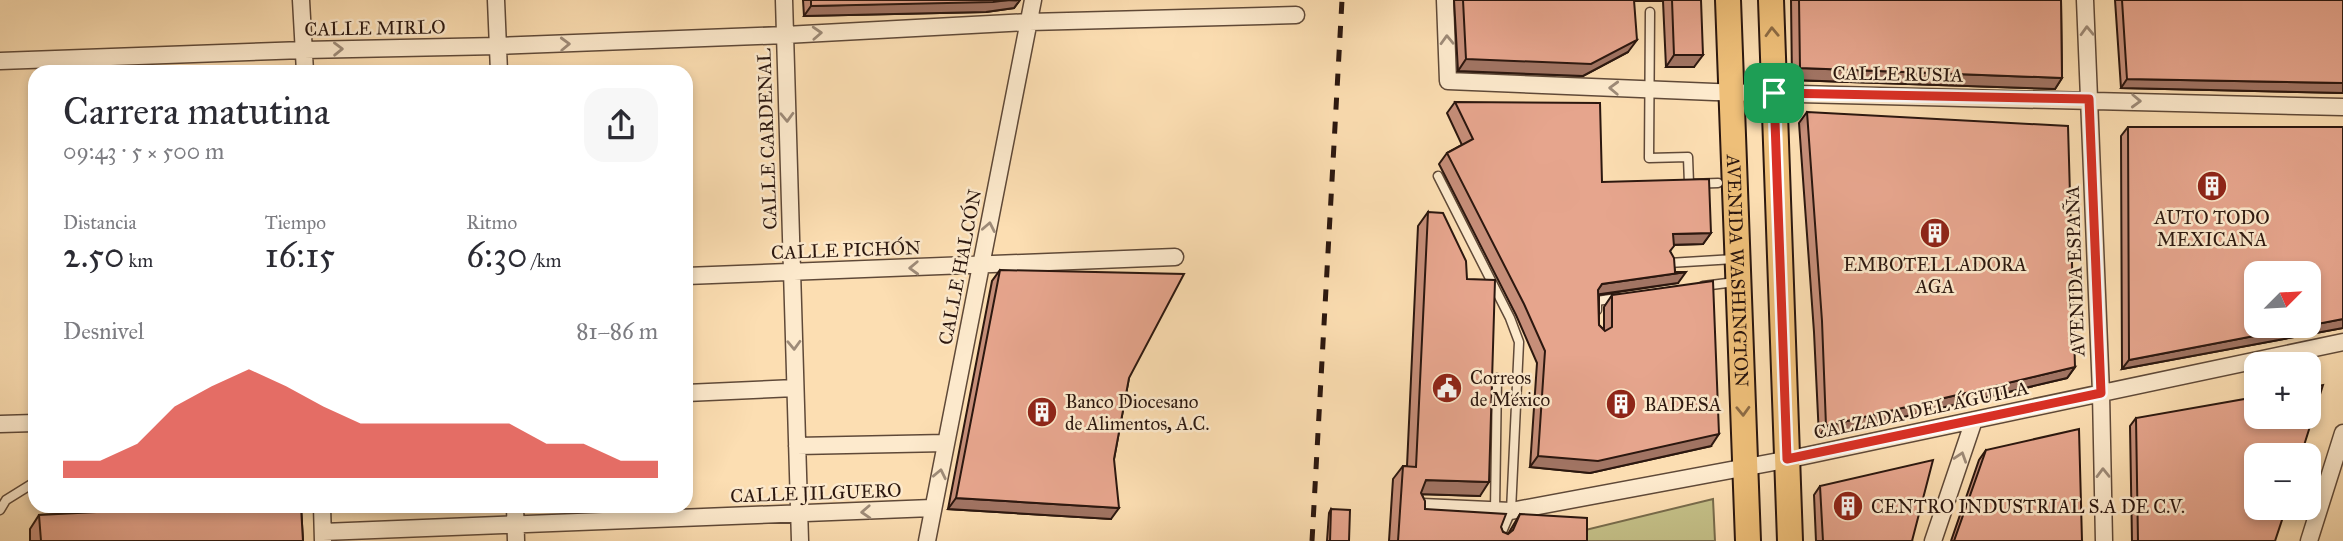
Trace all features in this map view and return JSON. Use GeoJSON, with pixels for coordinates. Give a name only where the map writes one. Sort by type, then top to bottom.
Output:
{"type":"FeatureCollection","features":[{"type":"Feature","properties":{"kind":"main road","name":"AVENIDA WASHINGTON"},"geometry":{"type":"LineString","coordinates":[[1728,0],[1748,541]]}},
{"type":"Feature","properties":{"kind":"main road"},"geometry":{"type":"LineString","coordinates":[[1771,0],[1790,541]]}},
{"type":"Feature","properties":{"kind":"street"},"geometry":{"type":"LineString","coordinates":[[301,0],[305,65]]}},
{"type":"Feature","properties":{"kind":"street"},"geometry":{"type":"LineString","coordinates":[[496,0],[499,65]]}},
{"type":"Feature","properties":{"kind":"street","name":"CALLE CARDENAL"},"geometry":{"type":"LineString","coordinates":[[784,0],[800,541]]}},
{"type":"Feature","properties":{"kind":"street","name":"CALLE HALCÓN"},"geometry":{"type":"LineString","coordinates":[[927,541],[1033,0]]}},
{"type":"Feature","properties":{"kind":"street","name":"CALLE RUSIA"},"geometry":{"type":"LineString","coordinates":[[1445,0],[1448,80],[1731,93],[2089,99],[2343,107]]}},
{"type":"Feature","properties":{"kind":"street","name":"AVENIDA ESPAÑA"},"geometry":{"type":"LineString","coordinates":[[2085,0],[2101,393],[2104,541]]}},
{"type":"Feature","properties":{"kind":"street","name":"CALLE MIRLO"},"geometry":{"type":"LineString","coordinates":[[0,61],[498,46],[1028,22],[1296,15]]}},
{"type":"Feature","properties":{"kind":"street","name":"CALLE PICHÓN"},"geometry":{"type":"LineString","coordinates":[[693,276],[1175,257]]}},
{"type":"Feature","properties":{"kind":"street","name":"CALZADA DEL ÁGUILA"},"geometry":{"type":"LineString","coordinates":[[1422,507],[1503,511],[1745,468],[2343,342]]}},
{"type":"Feature","properties":{"kind":"street"},"geometry":{"type":"LineString","coordinates":[[693,393],[795,388]]}},
{"type":"Feature","properties":{"kind":"street"},"geometry":{"type":"LineString","coordinates":[[1933,541],[1973,420]]}},
{"type":"Feature","properties":{"kind":"street"},"geometry":{"type":"LineString","coordinates":[[0,424],[28,423]]}},
{"type":"Feature","properties":{"kind":"street"},"geometry":{"type":"LineString","coordinates":[[2309,541],[2343,433]]}},
{"type":"Feature","properties":{"kind":"street"},"geometry":{"type":"LineString","coordinates":[[797,446],[946,443]]}},
{"type":"Feature","properties":{"kind":"street","name":"CALLE JILGUERO"},"geometry":{"type":"LineString","coordinates":[[323,537],[516,533],[933,508]]}},
{"type":"Feature","properties":{"kind":"street"},"geometry":{"type":"LineString","coordinates":[[322,513],[323,537]]}},
{"type":"Feature","properties":{"kind":"street"},"geometry":{"type":"LineString","coordinates":[[515,513],[516,533]]}},
{"type":"Feature","properties":{"kind":"lane"},"geometry":{"type":"LineString","coordinates":[[1650,12],[1648,158],[1688,157],[1689,184],[1718,183]]}},
{"type":"Feature","properties":{"kind":"lane"},"geometry":{"type":"LineString","coordinates":[[1438,176],[1519,342],[1498,541]]}},
{"type":"Feature","properties":{"kind":"lane"},"geometry":{"type":"LineString","coordinates":[[1669,263],[1738,271]]}},
{"type":"Feature","properties":{"kind":"lane"},"geometry":{"type":"LineString","coordinates":[[1690,288],[1738,271]]}},
{"type":"Feature","properties":{"kind":"lane"},"geometry":{"type":"LineString","coordinates":[[1597,324],[1597,302],[1624,298]]}},
{"type":"Feature","properties":{"kind":"lane"},"geometry":{"type":"LineString","coordinates":[[1497,377],[1503,511]]}},
{"type":"Feature","properties":{"kind":"lane"},"geometry":{"type":"LineString","coordinates":[[0,510],[6,500],[28,486]]}},
{"type":"Feature","properties":{"kind":"shaded area"},"geometry":{"type":"Polygon","coordinates":[[[1713,499],[1715,541],[1577,541],[1577,532],[1713,499]]]}},
{"type":"Feature","properties":{"kind":"building"},"geometry":{"type":"Polygon","coordinates":[[[811,0],[1008,0],[811,6],[811,0]]]}},
{"type":"Feature","properties":{"kind":"building"},"geometry":{"type":"Polygon","coordinates":[[[1463,0],[1634,0],[1637,40],[1591,64],[1466,59],[1463,0]]]}},
{"type":"Feature","properties":{"kind":"building"},"geometry":{"type":"Polygon","coordinates":[[[1672,0],[1701,0],[1703,55],[1674,55],[1672,0]]]}},
{"type":"Feature","properties":{"kind":"building"},"geometry":{"type":"Polygon","coordinates":[[[1799,0],[2061,0],[2062,78],[1800,68],[1799,0]]]}},
{"type":"Feature","properties":{"kind":"building"},"geometry":{"type":"Polygon","coordinates":[[[2122,0],[2343,0],[2343,83],[2127,79],[2122,0]]]}},
{"type":"Feature","properties":{"kind":"building"},"geometry":{"type":"Polygon","coordinates":[[[1455,102],[1600,103],[1602,182],[1709,179],[1711,233],[1673,234],[1674,246],[1670,251],[1674,258],[1675,272],[1686,272],[1602,284],[1598,290],[1599,325],[1605,331],[1612,327],[1612,295],[1713,281],[1719,434],[1598,461],[1538,456],[1545,351],[1447,153],[1473,139],[1455,102]]]}},
{"type":"Feature","properties":{"kind":"building","name":"EMBOTELLADORA AGA"},"geometry":{"type":"Polygon","coordinates":[[[1807,112],[2068,126],[2075,367],[1826,426],[1822,321],[1807,112]]]}},
{"type":"Feature","properties":{"kind":"building"},"geometry":{"type":"Polygon","coordinates":[[[2128,127],[2343,127],[2343,319],[2321,323],[2321,261],[2244,261],[2244,338],[2129,360],[2128,127]]]}},
{"type":"Feature","properties":{"kind":"building","name":"Correos de México"},"geometry":{"type":"Polygon","coordinates":[[[1428,212],[1443,213],[1466,261],[1467,279],[1495,280],[1489,482],[1426,480],[1421,493],[1425,509],[1506,514],[1501,527],[1503,532],[1508,534],[1513,530],[1520,514],[1587,518],[1587,541],[1398,541],[1403,466],[1416,467],[1428,212]]]}},
{"type":"Feature","properties":{"kind":"building","name":"Banco Diocesano de Alimentos, A.C."},"geometry":{"type":"Polygon","coordinates":[[[1000,270],[1184,274],[1129,378],[1114,459],[1119,508],[956,498],[1000,270]]]}},
{"type":"Feature","properties":{"kind":"building"},"geometry":{"type":"Polygon","coordinates":[[[2244,399],[2244,429],[2309,429],[2305,443],[2244,443],[2244,520],[2282,520],[2275,541],[2138,541],[2136,418],[2244,399]]]}},
{"type":"Feature","properties":{"kind":"building"},"geometry":{"type":"Polygon","coordinates":[[[2079,429],[2082,541],[1954,541],[1986,450],[2079,429]]]}},
{"type":"Feature","properties":{"kind":"building"},"geometry":{"type":"Polygon","coordinates":[[[1933,460],[1912,541],[1823,541],[1820,486],[1933,460]]]}},
{"type":"Feature","properties":{"kind":"building"},"geometry":{"type":"Polygon","coordinates":[[[1331,509],[1350,510],[1349,541],[1330,541],[1331,509]]]}},
{"type":"Feature","properties":{"kind":"building"},"geometry":{"type":"Polygon","coordinates":[[[301,513],[303,541],[41,541],[39,515],[301,513]]]}},
{"type":"Feature","properties":{"kind":"railway"},"geometry":{"type":"LineString","coordinates":[[1312,541],[1342,0]]}},
{"type":"Feature","properties":{"kind":"place","name":"AUTO TODO MEXICANA"},"geometry":{"type":"Point","coordinates":[2212,186]}},
{"type":"Feature","properties":{"kind":"place","name":"EMBOTELLADORA AGA"},"geometry":{"type":"Point","coordinates":[1935,233]}},
{"type":"Feature","properties":{"kind":"place","name":"Correos de México"},"geometry":{"type":"Point","coordinates":[1447,388]}},
{"type":"Feature","properties":{"kind":"place","name":"BADESA"},"geometry":{"type":"Point","coordinates":[1621,404]}},
{"type":"Feature","properties":{"kind":"place","name":"Banco Diocesano de Alimentos, A.C."},"geometry":{"type":"Point","coordinates":[1042,412]}},
{"type":"Feature","properties":{"kind":"place","name":"CENTRO INDUSTRIAL S.A DE C.V."},"geometry":{"type":"Point","coordinates":[1848,506]}},
{"type":"Feature","properties":{"kind":"route"},"geometry":{"type":"LineString","coordinates":[[1774,93],[2089,99],[2101,393],[1787,459],[1774,93]]}}]}
